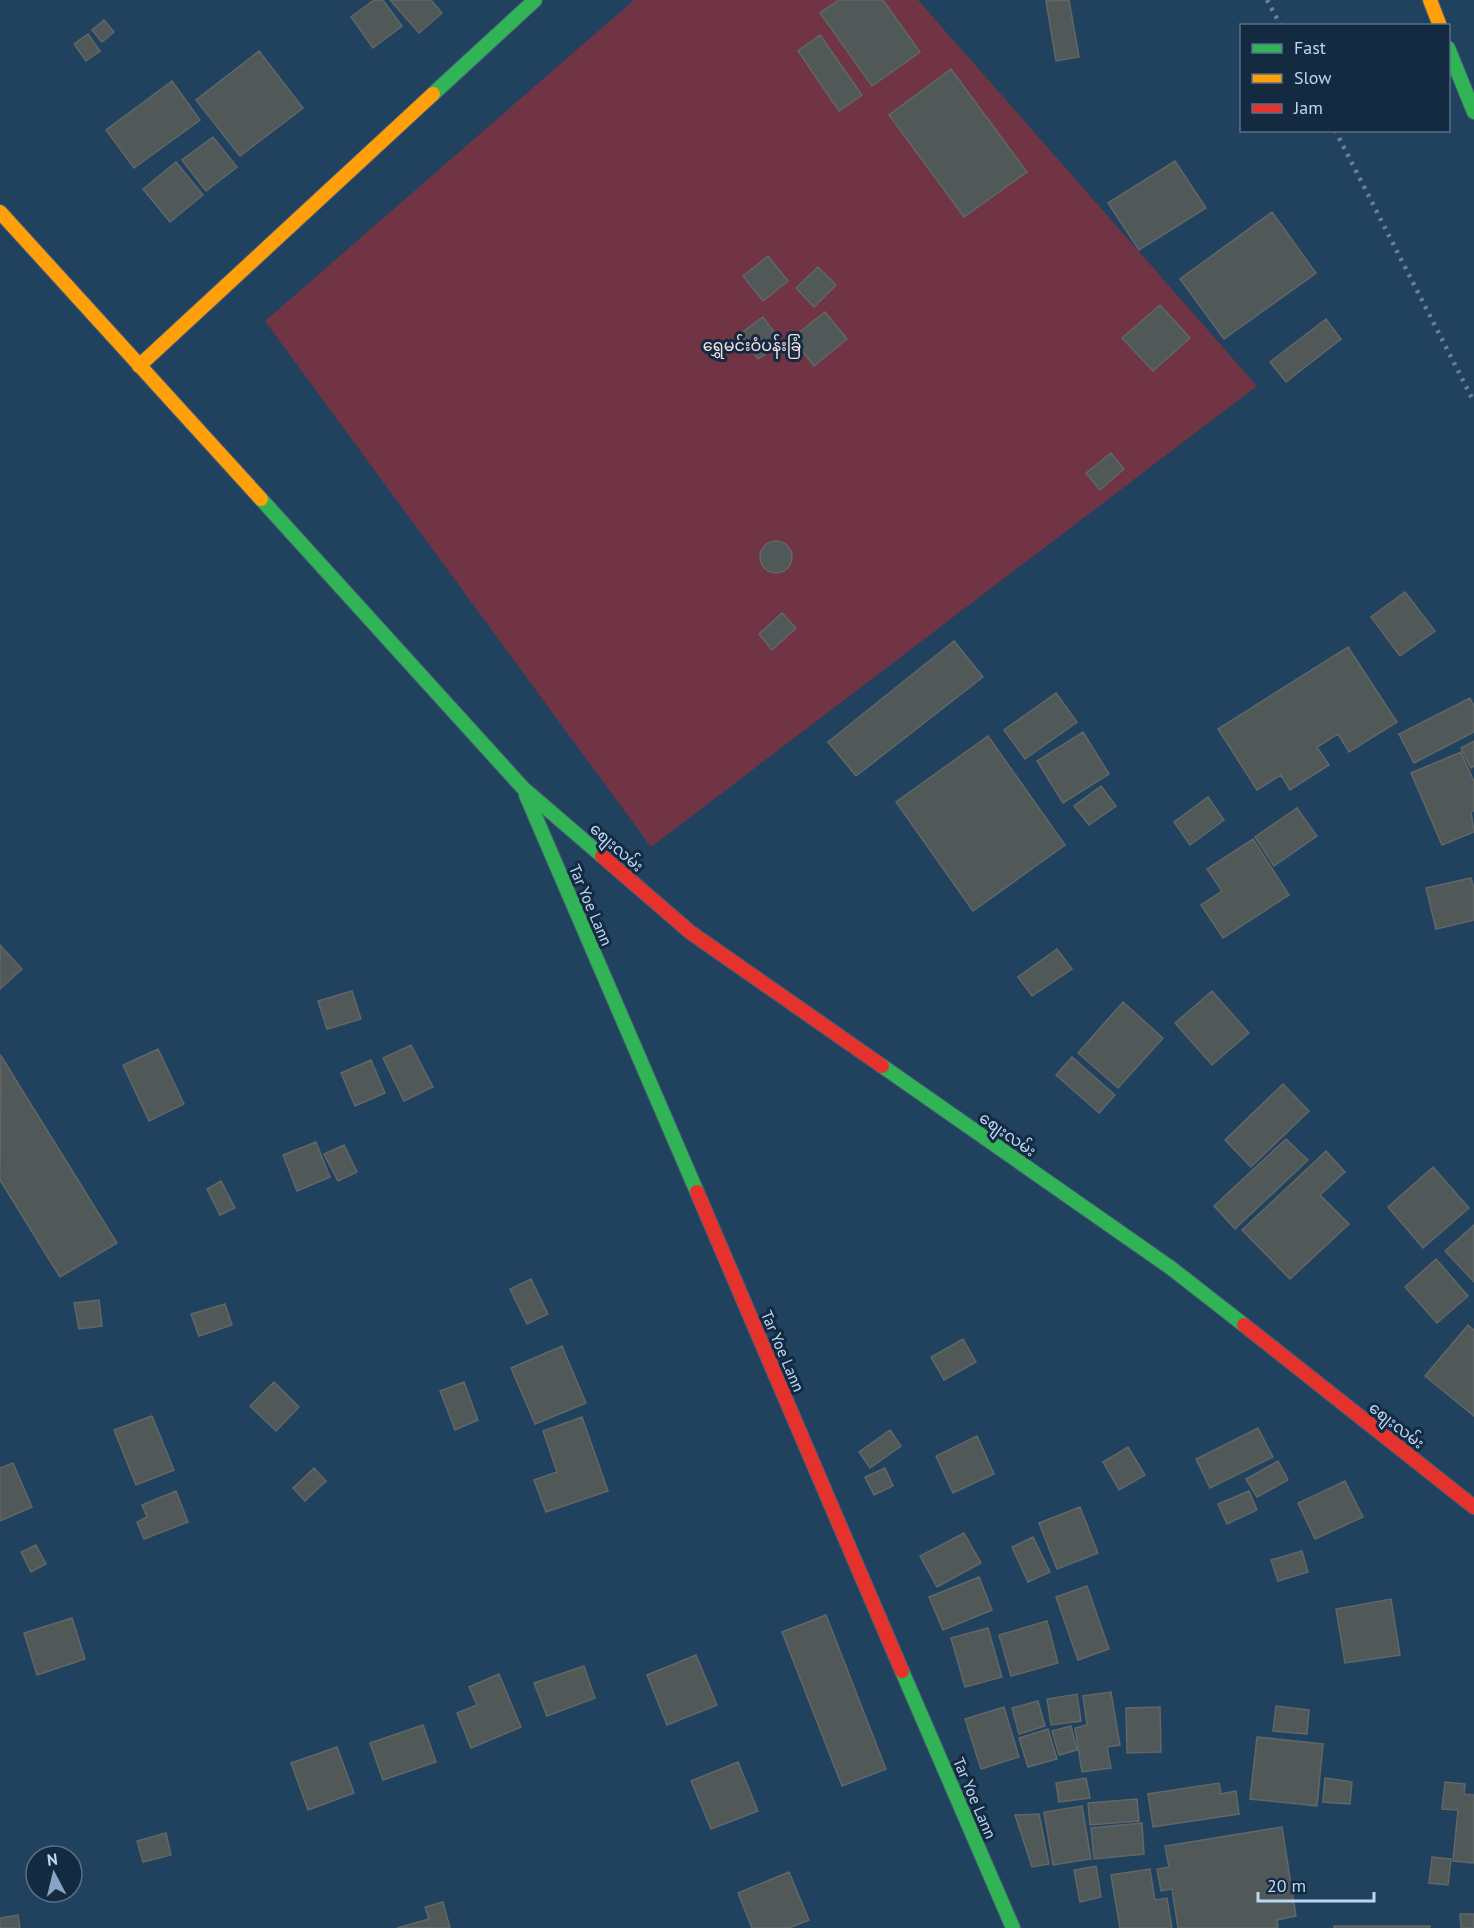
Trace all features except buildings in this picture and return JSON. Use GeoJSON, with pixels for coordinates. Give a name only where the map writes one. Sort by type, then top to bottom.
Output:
{"type":"FeatureCollection","features":[{"type":"Feature","properties":{"kind":"main road"},"geometry":{"type":"LineString","coordinates":[[140,366],[535,0]]}},
{"type":"Feature","properties":{"kind":"main road"},"geometry":{"type":"LineString","coordinates":[[1430,0],[1439,24]]}},
{"type":"Feature","properties":{"kind":"main road"},"geometry":{"type":"LineString","coordinates":[[1450,51],[1474,112]]}},
{"type":"Feature","properties":{"kind":"main road"},"geometry":{"type":"LineString","coordinates":[[0,212],[523,788]]}},
{"type":"Feature","properties":{"kind":"main road","name":"စျေးလမ်း"},"geometry":{"type":"LineString","coordinates":[[523,788],[690,932],[1171,1268],[1474,1507]]}},
{"type":"Feature","properties":{"kind":"main road","name":"Tar Yoe Lann"},"geometry":{"type":"LineString","coordinates":[[523,788],[1013,1928]]}},
{"type":"Feature","properties":{"kind":"green space","name":"ရွှေမင်းဝံပန်းခြံ"},"geometry":{"type":"Polygon","coordinates":[[[634,0],[918,0],[1257,386],[651,847],[265,321],[634,0]]]}},
{"type":"Feature","properties":{"kind":"railway"},"geometry":{"type":"LineString","coordinates":[[1267,0],[1280,24]]}},
{"type":"Feature","properties":{"kind":"railway"},"geometry":{"type":"LineString","coordinates":[[1336,132],[1474,402]]}},
{"type":"Feature","properties":{"kind":"traffic: fast"},"geometry":{"type":"LineString","coordinates":[[433,94],[535,0]]}},
{"type":"Feature","properties":{"kind":"traffic: fast"},"geometry":{"type":"LineString","coordinates":[[1450,53],[1474,112]]}},
{"type":"Feature","properties":{"kind":"traffic: fast"},"geometry":{"type":"LineString","coordinates":[[261,499],[523,788],[602,856]]}},
{"type":"Feature","properties":{"kind":"traffic: fast"},"geometry":{"type":"LineString","coordinates":[[526,795],[697,1192]]}},
{"type":"Feature","properties":{"kind":"traffic: fast"},"geometry":{"type":"LineString","coordinates":[[882,1066],[1171,1268],[1244,1325]]}},
{"type":"Feature","properties":{"kind":"traffic: fast"},"geometry":{"type":"LineString","coordinates":[[902,1671],[1013,1928]]}},
{"type":"Feature","properties":{"kind":"traffic: slow"},"geometry":{"type":"LineString","coordinates":[[1430,0],[1439,24]]}},
{"type":"Feature","properties":{"kind":"traffic: slow"},"geometry":{"type":"LineString","coordinates":[[139,366],[433,94]]}},
{"type":"Feature","properties":{"kind":"traffic: slow"},"geometry":{"type":"LineString","coordinates":[[0,212],[261,499]]}},
{"type":"Feature","properties":{"kind":"traffic: jam"},"geometry":{"type":"LineString","coordinates":[[602,856],[690,932],[882,1066]]}},
{"type":"Feature","properties":{"kind":"traffic: jam"},"geometry":{"type":"LineString","coordinates":[[697,1192],[902,1671]]}},
{"type":"Feature","properties":{"kind":"traffic: jam"},"geometry":{"type":"LineString","coordinates":[[1244,1325],[1474,1507]]}}]}
